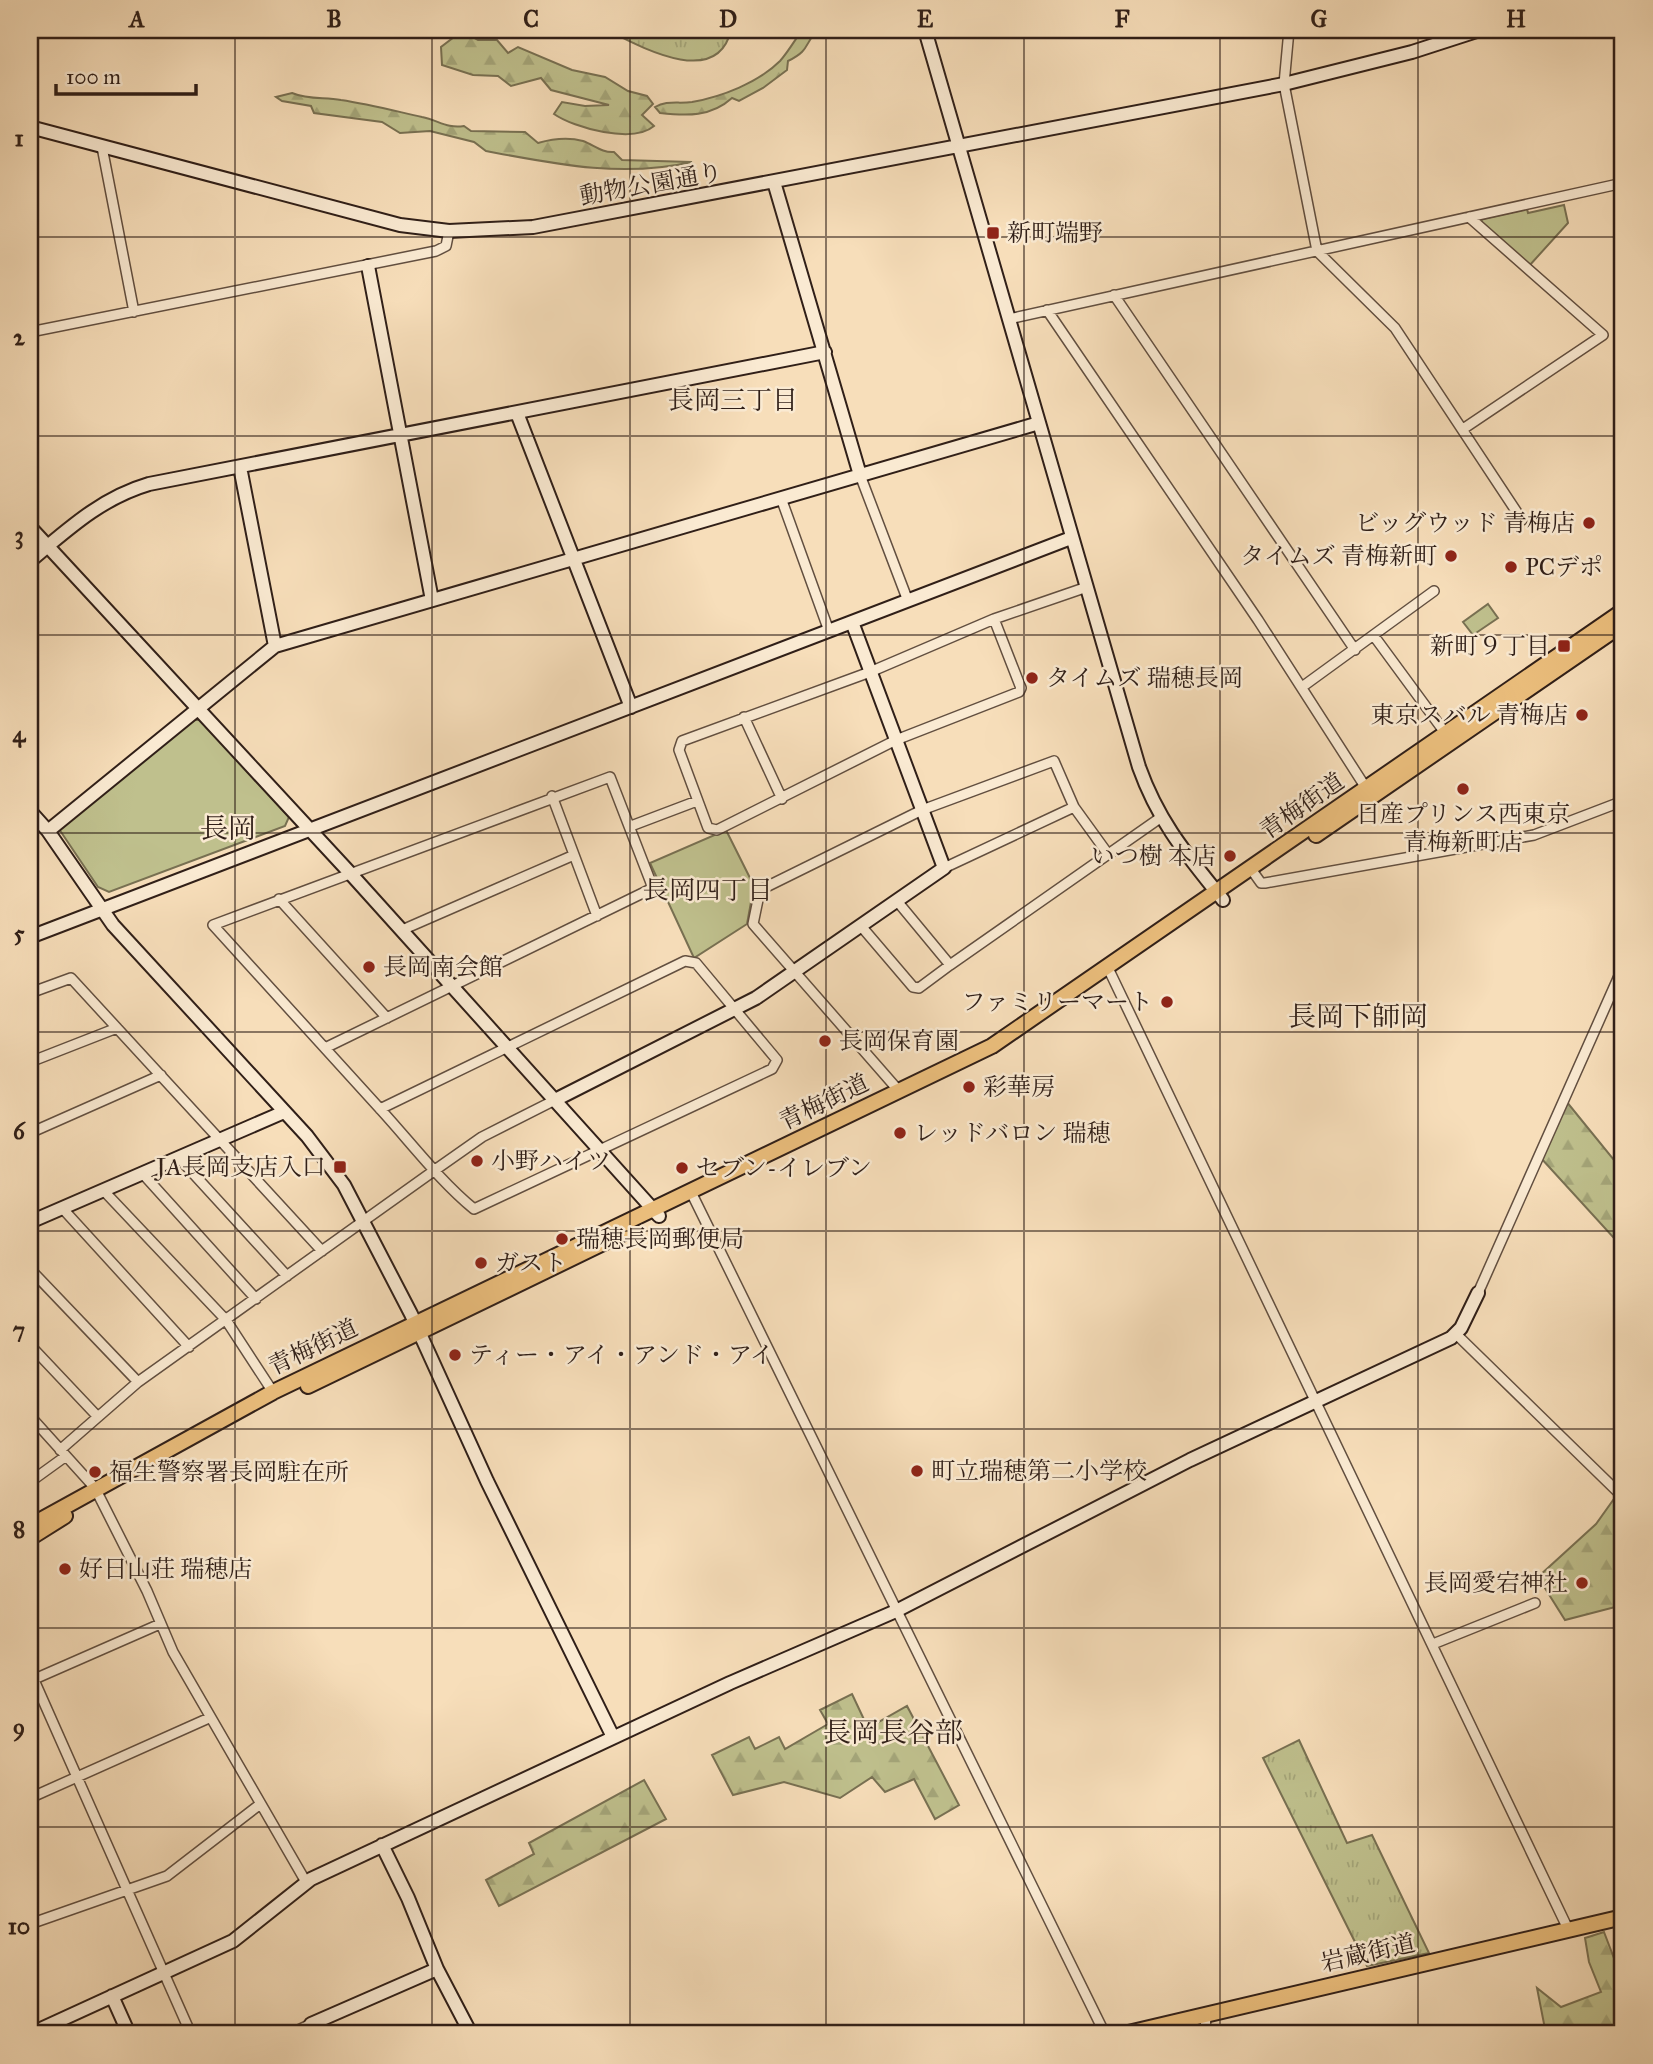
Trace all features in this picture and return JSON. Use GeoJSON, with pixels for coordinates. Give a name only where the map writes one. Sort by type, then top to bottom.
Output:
{"type":"FeatureCollection","features":[{"type":"Feature","properties":{"kind":"main road","name":"青梅街道"},"geometry":{"type":"LineString","coordinates":[[1254,873],[1366,788],[1623,611]]}},
{"type":"Feature","properties":{"kind":"main road","name":"青梅街道"},"geometry":{"type":"LineString","coordinates":[[30,1526],[417,1328],[692,1195],[919,1092],[1007,1045],[1220,896],[1623,624]]}},
{"type":"Feature","properties":{"kind":"main road","name":"青梅街道"},"geometry":{"type":"LineString","coordinates":[[692,1195],[992,1046],[1110,972]]}},
{"type":"Feature","properties":{"kind":"main road","name":"青梅街道"},"geometry":{"type":"LineString","coordinates":[[30,1538],[97,1492],[273,1392],[417,1328]]}},
{"type":"Feature","properties":{"kind":"main road","name":"岩蔵街道"},"geometry":{"type":"LineString","coordinates":[[1124,2034],[1623,1917]]}},
{"type":"Feature","properties":{"kind":"street"},"geometry":{"type":"LineString","coordinates":[[925,30],[1139,767],[1160,818],[1220,896]]}},
{"type":"Feature","properties":{"kind":"street"},"geometry":{"type":"LineString","coordinates":[[1289,30],[1284,84],[1317,251],[1395,328],[1522,520]]}},
{"type":"Feature","properties":{"kind":"street","name":"動物公園通り"},"geometry":{"type":"LineString","coordinates":[[30,127],[400,225],[449,231],[533,227],[1284,84],[1412,52],[1480,30]]}},
{"type":"Feature","properties":{"kind":"street"},"geometry":{"type":"LineString","coordinates":[[102,147],[134,312]]}},
{"type":"Feature","properties":{"kind":"street"},"geometry":{"type":"LineString","coordinates":[[774,183],[860,475],[908,601]]}},
{"type":"Feature","properties":{"kind":"street"},"geometry":{"type":"LineString","coordinates":[[1009,319],[1623,183]]}},
{"type":"Feature","properties":{"kind":"street"},"geometry":{"type":"LineString","coordinates":[[1463,429],[1603,335],[1469,217]]}},
{"type":"Feature","properties":{"kind":"street"},"geometry":{"type":"LineString","coordinates":[[30,332],[436,251],[446,246],[449,231]]}},
{"type":"Feature","properties":{"kind":"street"},"geometry":{"type":"LineString","coordinates":[[368,265],[432,600]]}},
{"type":"Feature","properties":{"kind":"street"},"geometry":{"type":"LineString","coordinates":[[1114,295],[1355,650]]}},
{"type":"Feature","properties":{"kind":"street"},"geometry":{"type":"LineString","coordinates":[[1047,310],[1302,687],[1366,788]]}},
{"type":"Feature","properties":{"kind":"street"},"geometry":{"type":"LineString","coordinates":[[30,562],[48,545],[114,496],[149,484],[825,352]]}},
{"type":"Feature","properties":{"kind":"street"},"geometry":{"type":"LineString","coordinates":[[517,413],[631,707]]}},
{"type":"Feature","properties":{"kind":"street"},"geometry":{"type":"LineString","coordinates":[[48,831],[275,646],[1039,423]]}},
{"type":"Feature","properties":{"kind":"street"},"geometry":{"type":"LineString","coordinates":[[240,467],[275,646]]}},
{"type":"Feature","properties":{"kind":"street"},"geometry":{"type":"LineString","coordinates":[[781,498],[829,631]]}},
{"type":"Feature","properties":{"kind":"street"},"geometry":{"type":"LineString","coordinates":[[30,527],[350,873],[656,1212]]}},
{"type":"Feature","properties":{"kind":"street"},"geometry":{"type":"LineString","coordinates":[[30,937],[1071,538]]}},
{"type":"Feature","properties":{"kind":"street"},"geometry":{"type":"LineString","coordinates":[[994,619],[1021,690],[896,740],[717,830],[708,828],[678,745],[682,741],[870,672],[994,619],[1087,587]]}},
{"type":"Feature","properties":{"kind":"street"},"geometry":{"type":"LineString","coordinates":[[1302,687],[1434,591]]}},
{"type":"Feature","properties":{"kind":"street"},"geometry":{"type":"LineString","coordinates":[[852,622],[944,868]]}},
{"type":"Feature","properties":{"kind":"street"},"geometry":{"type":"LineString","coordinates":[[1374,636],[1446,734]]}},
{"type":"Feature","properties":{"kind":"street"},"geometry":{"type":"LineString","coordinates":[[744,717],[782,799]]}},
{"type":"Feature","properties":{"kind":"street"},"geometry":{"type":"LineString","coordinates":[[899,1091],[753,924],[760,890],[922,810],[1054,761],[1074,807],[1108,854]]}},
{"type":"Feature","properties":{"kind":"street"},"geometry":{"type":"LineString","coordinates":[[325,1048],[653,888],[610,777],[552,796],[214,925],[435,1170],[470,1206],[478,1209],[776,1064],[775,1056],[696,963],[685,961],[380,1109]]}},
{"type":"Feature","properties":{"kind":"street"},"geometry":{"type":"LineString","coordinates":[[552,796],[597,916]]}},
{"type":"Feature","properties":{"kind":"street"},"geometry":{"type":"LineString","coordinates":[[631,826],[697,801]]}},
{"type":"Feature","properties":{"kind":"street"},"geometry":{"type":"LineString","coordinates":[[1254,873],[1265,883],[1521,838],[1555,829],[1623,801]]}},
{"type":"Feature","properties":{"kind":"street"},"geometry":{"type":"LineString","coordinates":[[30,1482],[138,1382],[482,1137],[735,1010],[944,868],[1074,807]]}},
{"type":"Feature","properties":{"kind":"street"},"geometry":{"type":"LineString","coordinates":[[30,811],[48,831],[101,910],[333,1169],[365,1221],[612,1737]]}},
{"type":"Feature","properties":{"kind":"street"},"geometry":{"type":"LineString","coordinates":[[860,926],[913,987],[919,988],[1160,818]]}},
{"type":"Feature","properties":{"kind":"street"},"geometry":{"type":"LineString","coordinates":[[402,930],[574,855]]}},
{"type":"Feature","properties":{"kind":"street"},"geometry":{"type":"LineString","coordinates":[[279,899],[387,1018]]}},
{"type":"Feature","properties":{"kind":"street"},"geometry":{"type":"LineString","coordinates":[[897,901],[950,965]]}},
{"type":"Feature","properties":{"kind":"street"},"geometry":{"type":"LineString","coordinates":[[30,2034],[233,1941],[306,1882],[612,1737],[896,1611],[1190,1460],[1456,1334],[1478,1293],[1623,967]]}},
{"type":"Feature","properties":{"kind":"street"},"geometry":{"type":"LineString","coordinates":[[1110,972],[1569,1931]]}},
{"type":"Feature","properties":{"kind":"street"},"geometry":{"type":"LineString","coordinates":[[30,993],[71,978],[322,1251]]}},
{"type":"Feature","properties":{"kind":"street"},"geometry":{"type":"LineString","coordinates":[[30,1062],[117,1028]]}},
{"type":"Feature","properties":{"kind":"street"},"geometry":{"type":"LineString","coordinates":[[30,1133],[161,1075]]}},
{"type":"Feature","properties":{"kind":"street"},"geometry":{"type":"LineString","coordinates":[[30,1222],[284,1112]]}},
{"type":"Feature","properties":{"kind":"street"},"geometry":{"type":"LineString","coordinates":[[179,1158],[287,1276]]}},
{"type":"Feature","properties":{"kind":"street"},"geometry":{"type":"LineString","coordinates":[[143,1174],[256,1299]]}},
{"type":"Feature","properties":{"kind":"street"},"geometry":{"type":"LineString","coordinates":[[103,1191],[226,1320],[273,1392]]}},
{"type":"Feature","properties":{"kind":"street"},"geometry":{"type":"LineString","coordinates":[[692,1195],[1105,2034]]}},
{"type":"Feature","properties":{"kind":"street"},"geometry":{"type":"LineString","coordinates":[[62,1209],[189,1347]]}},
{"type":"Feature","properties":{"kind":"street"},"geometry":{"type":"LineString","coordinates":[[30,1269],[138,1382]]}},
{"type":"Feature","properties":{"kind":"street"},"geometry":{"type":"LineString","coordinates":[[1456,1334],[1623,1497]]}},
{"type":"Feature","properties":{"kind":"street"},"geometry":{"type":"LineString","coordinates":[[30,1345],[98,1417]]}},
{"type":"Feature","properties":{"kind":"street"},"geometry":{"type":"LineString","coordinates":[[30,1416],[97,1492],[147,1591],[160,1624],[209,1718],[306,1882]]}},
{"type":"Feature","properties":{"kind":"street"},"geometry":{"type":"LineString","coordinates":[[1433,1644],[1535,1603]]}},
{"type":"Feature","properties":{"kind":"street"},"geometry":{"type":"LineString","coordinates":[[160,1624],[31,1677],[191,2034]]}},
{"type":"Feature","properties":{"kind":"street"},"geometry":{"type":"LineString","coordinates":[[30,1798],[209,1718]]}},
{"type":"Feature","properties":{"kind":"street"},"geometry":{"type":"LineString","coordinates":[[30,1924],[167,1876],[259,1805]]}},
{"type":"Feature","properties":{"kind":"street"},"geometry":{"type":"LineString","coordinates":[[382,1845],[408,1898],[437,1969],[471,2034]]}},
{"type":"Feature","properties":{"kind":"street"},"geometry":{"type":"LineString","coordinates":[[290,2034],[437,1969]]}},
{"type":"Feature","properties":{"kind":"street"},"geometry":{"type":"LineString","coordinates":[[112,1996],[129,2034]]}},
{"type":"Feature","properties":{"kind":"street"},"geometry":{"type":"LineString","coordinates":[[1205,2034],[1206,2014]]}},
{"type":"Feature","properties":{"kind":"green space"},"geometry":{"type":"Polygon","coordinates":[[[607,30],[731,30],[723,48],[710,58],[694,61],[657,53],[607,30]]]}},
{"type":"Feature","properties":{"kind":"green space"},"geometry":{"type":"Polygon","coordinates":[[[802,30],[817,30],[803,50],[788,61],[787,70],[763,88],[739,101],[732,98],[716,109],[689,115],[660,113],[655,107],[703,100],[750,82],[780,61],[802,30]]]}},
{"type":"Feature","properties":{"kind":"green space"},"geometry":{"type":"Polygon","coordinates":[[[462,31],[478,40],[497,40],[508,53],[518,47],[572,70],[605,77],[628,91],[647,96],[653,104],[642,115],[654,126],[632,134],[589,129],[554,114],[562,102],[585,106],[609,105],[551,90],[541,78],[511,86],[498,76],[473,75],[442,65],[441,47],[462,31]]]}},
{"type":"Feature","properties":{"kind":"green space"},"geometry":{"type":"Polygon","coordinates":[[[292,93],[428,118],[447,125],[464,126],[471,131],[525,132],[538,143],[560,139],[577,140],[614,152],[622,160],[692,162],[666,167],[614,169],[537,160],[486,151],[474,142],[430,131],[400,133],[382,122],[314,113],[311,106],[282,101],[276,97],[292,93]]]}},
{"type":"Feature","properties":{"kind":"green space"},"geometry":{"type":"Polygon","coordinates":[[[1564,205],[1568,223],[1529,266],[1481,223],[1482,219],[1527,209],[1528,213],[1564,205]]]}},
{"type":"Feature","properties":{"kind":"green space"},"geometry":{"type":"Polygon","coordinates":[[[1488,604],[1498,618],[1473,635],[1463,622],[1488,604]]]}},
{"type":"Feature","properties":{"kind":"green space"},"geometry":{"type":"Polygon","coordinates":[[[193,720],[202,720],[289,817],[285,826],[109,892],[98,887],[59,829],[193,720]]]}},
{"type":"Feature","properties":{"kind":"green space"},"geometry":{"type":"Polygon","coordinates":[[[726,830],[754,886],[747,924],[694,958],[650,863],[726,830]]]}},
{"type":"Feature","properties":{"kind":"green space"},"geometry":{"type":"Polygon","coordinates":[[[1566,1101],[1623,1171],[1623,1248],[1540,1157],[1566,1101]]]}},
{"type":"Feature","properties":{"kind":"green space"},"geometry":{"type":"Polygon","coordinates":[[[1616,1496],[1623,1503],[1623,1605],[1565,1620],[1538,1577],[1596,1524],[1616,1496]]]}},
{"type":"Feature","properties":{"kind":"green space"},"geometry":{"type":"Polygon","coordinates":[[[852,1694],[868,1728],[907,1706],[959,1805],[935,1819],[914,1779],[885,1792],[872,1777],[840,1798],[784,1782],[733,1795],[712,1755],[749,1737],[755,1749],[779,1737],[785,1749],[828,1724],[820,1710],[852,1694]]]}},
{"type":"Feature","properties":{"kind":"green space"},"geometry":{"type":"Polygon","coordinates":[[[1299,1740],[1347,1843],[1372,1835],[1429,1953],[1367,1966],[1263,1758],[1299,1740]]]}},
{"type":"Feature","properties":{"kind":"green space"},"geometry":{"type":"Polygon","coordinates":[[[644,1780],[666,1819],[499,1906],[486,1880],[534,1854],[529,1843],[644,1780]]]}},
{"type":"Feature","properties":{"kind":"green space"},"geometry":{"type":"Polygon","coordinates":[[[1604,1932],[1623,1982],[1623,2034],[1546,2034],[1537,1988],[1561,2007],[1601,1992],[1589,1962],[1585,1938],[1604,1932]]]}},
{"type":"Feature","properties":{"kind":"place","name":"新町端野"},"geometry":{"type":"Point","coordinates":[993,233]}},
{"type":"Feature","properties":{"kind":"place","name":"ビッグウッド 青梅店"},"geometry":{"type":"Point","coordinates":[1589,523]}},
{"type":"Feature","properties":{"kind":"place","name":"タイムズ 青梅新町"},"geometry":{"type":"Point","coordinates":[1451,556]}},
{"type":"Feature","properties":{"kind":"place","name":"PCデポ"},"geometry":{"type":"Point","coordinates":[1511,567]}},
{"type":"Feature","properties":{"kind":"place","name":"新町９丁目"},"geometry":{"type":"Point","coordinates":[1564,646]}},
{"type":"Feature","properties":{"kind":"place","name":"タイムズ 瑞穂長岡"},"geometry":{"type":"Point","coordinates":[1032,678]}},
{"type":"Feature","properties":{"kind":"place","name":"東京スバル 青梅店"},"geometry":{"type":"Point","coordinates":[1582,715]}},
{"type":"Feature","properties":{"kind":"place","name":"日産プリンス西東京 青梅新町店"},"geometry":{"type":"Point","coordinates":[1463,789]}},
{"type":"Feature","properties":{"kind":"place","name":"いつ樹 本店"},"geometry":{"type":"Point","coordinates":[1230,856]}},
{"type":"Feature","properties":{"kind":"place","name":"長岡南会館"},"geometry":{"type":"Point","coordinates":[369,967]}},
{"type":"Feature","properties":{"kind":"place","name":"ファミリーマート"},"geometry":{"type":"Point","coordinates":[1167,1002]}},
{"type":"Feature","properties":{"kind":"place","name":"長岡保育園"},"geometry":{"type":"Point","coordinates":[825,1041]}},
{"type":"Feature","properties":{"kind":"place","name":"彩華房"},"geometry":{"type":"Point","coordinates":[969,1087]}},
{"type":"Feature","properties":{"kind":"place","name":"レッドバロン 瑞穂"},"geometry":{"type":"Point","coordinates":[900,1133]}},
{"type":"Feature","properties":{"kind":"place","name":"小野ハイツ"},"geometry":{"type":"Point","coordinates":[477,1161]}},
{"type":"Feature","properties":{"kind":"place","name":"JA長岡支店入口"},"geometry":{"type":"Point","coordinates":[340,1167]}},
{"type":"Feature","properties":{"kind":"place","name":"セブン-イレブン"},"geometry":{"type":"Point","coordinates":[682,1168]}},
{"type":"Feature","properties":{"kind":"place","name":"瑞穂長岡郵便局"},"geometry":{"type":"Point","coordinates":[562,1239]}},
{"type":"Feature","properties":{"kind":"place","name":"ガスト"},"geometry":{"type":"Point","coordinates":[481,1263]}},
{"type":"Feature","properties":{"kind":"place","name":"ティー・アイ・アンド・アイ"},"geometry":{"type":"Point","coordinates":[455,1355]}},
{"type":"Feature","properties":{"kind":"place","name":"町立瑞穂第二小学校"},"geometry":{"type":"Point","coordinates":[917,1471]}},
{"type":"Feature","properties":{"kind":"place","name":"福生警察署長岡駐在所"},"geometry":{"type":"Point","coordinates":[95,1472]}},
{"type":"Feature","properties":{"kind":"place","name":"好日山荘 瑞穂店"},"geometry":{"type":"Point","coordinates":[65,1569]}},
{"type":"Feature","properties":{"kind":"place","name":"長岡愛宕神社"},"geometry":{"type":"Point","coordinates":[1582,1583]}},
{"type":"Feature","properties":{"kind":"district","name":"長岡三丁目"},"geometry":{"type":"Point","coordinates":[733,400]}},
{"type":"Feature","properties":{"kind":"district","name":"長岡"},"geometry":{"type":"Point","coordinates":[228,828]}},
{"type":"Feature","properties":{"kind":"district","name":"長岡四丁目"},"geometry":{"type":"Point","coordinates":[708,890]}},
{"type":"Feature","properties":{"kind":"district","name":"長岡下師岡"},"geometry":{"type":"Point","coordinates":[1358,1016]}},
{"type":"Feature","properties":{"kind":"district","name":"長岡長谷部"},"geometry":{"type":"Point","coordinates":[893,1732]}}]}
